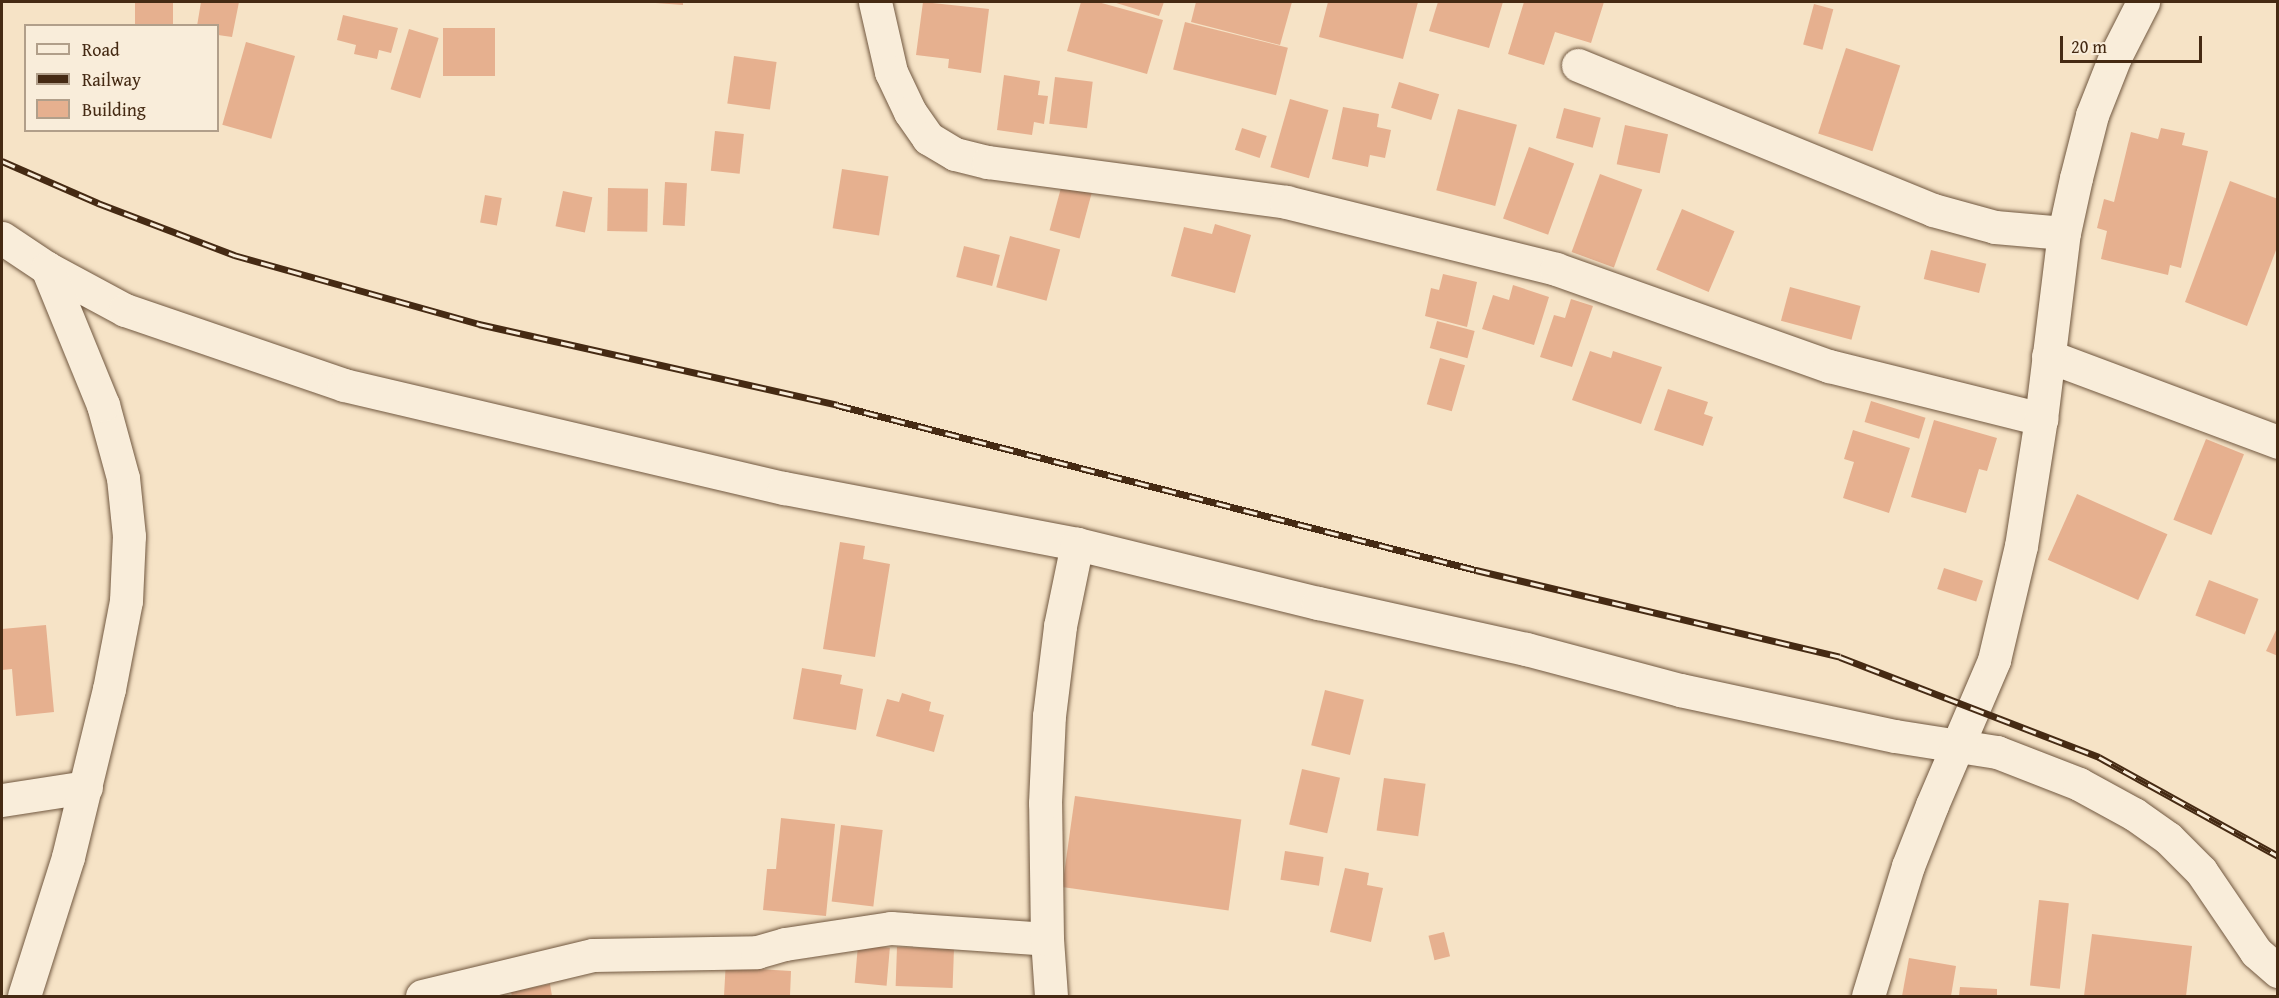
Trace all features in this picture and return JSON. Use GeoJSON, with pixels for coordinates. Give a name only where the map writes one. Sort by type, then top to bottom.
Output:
{"type":"FeatureCollection","features":[{"type":"Feature","properties":{"kind":"street"},"geometry":{"type":"LineString","coordinates":[[875,2],[891,72],[910,112],[928,138],[955,154],[988,162],[1286,202],[1556,269],[1829,366],[2042,419]]}},
{"type":"Feature","properties":{"kind":"street"},"geometry":{"type":"LineString","coordinates":[[1868,996],[1908,866],[1995,660],[2021,546],[2042,419],[2064,233],[2092,115],[2115,57],[2143,2]]}},
{"type":"Feature","properties":{"kind":"street"},"geometry":{"type":"LineString","coordinates":[[1578,65],[1933,210],[1995,227],[2064,233]]}},
{"type":"Feature","properties":{"kind":"street"},"geometry":{"type":"LineString","coordinates":[[2,238],[47,268],[125,310],[344,385],[784,488],[1077,544],[1318,603],[1526,649],[1680,690],[1895,735],[1997,752],[2079,784],[2134,814],[2168,838],[2201,871],[2256,952],[2277,971]]}},
{"type":"Feature","properties":{"kind":"street"},"geometry":{"type":"LineString","coordinates":[[24,996],[68,857],[110,689],[126,601],[129,536],[123,478],[103,405],[47,268]]}},
{"type":"Feature","properties":{"kind":"street"},"geometry":{"type":"LineString","coordinates":[[2048,356],[2277,441]]}},
{"type":"Feature","properties":{"kind":"street"},"geometry":{"type":"LineString","coordinates":[[1051,996],[1047,939],[1045,803],[1049,716],[1060,626],[1077,544]]}},
{"type":"Feature","properties":{"kind":"street"},"geometry":{"type":"LineString","coordinates":[[2,800],[86,788]]}},
{"type":"Feature","properties":{"kind":"street"},"geometry":{"type":"LineString","coordinates":[[423,996],[593,956],[757,952],[785,944],[891,928],[1047,939]]}},
{"type":"Feature","properties":{"kind":"building"},"geometry":{"type":"Polygon","coordinates":[[[135,2],[173,2],[173,24],[135,24],[135,2]]]}},
{"type":"Feature","properties":{"kind":"building"},"geometry":{"type":"Polygon","coordinates":[[[201,2],[239,2],[232,37],[219,35],[219,24],[197,24],[201,2]]]}},
{"type":"Feature","properties":{"kind":"building"},"geometry":{"type":"Polygon","coordinates":[[[642,2],[683,2],[683,5],[642,2]]]}},
{"type":"Feature","properties":{"kind":"building"},"geometry":{"type":"Polygon","coordinates":[[[923,2],[989,9],[981,73],[948,68],[949,59],[916,55],[923,2]]]}},
{"type":"Feature","properties":{"kind":"building"},"geometry":{"type":"Polygon","coordinates":[[[1081,2],[1098,2],[1163,20],[1147,74],[1067,51],[1081,2]]]}},
{"type":"Feature","properties":{"kind":"building"},"geometry":{"type":"Polygon","coordinates":[[[1113,2],[1164,2],[1159,16],[1113,2]]]}},
{"type":"Feature","properties":{"kind":"building"},"geometry":{"type":"Polygon","coordinates":[[[1196,2],[1292,2],[1280,45],[1191,22],[1196,2]]]}},
{"type":"Feature","properties":{"kind":"building"},"geometry":{"type":"Polygon","coordinates":[[[1328,2],[1418,2],[1403,59],[1319,37],[1328,2]]]}},
{"type":"Feature","properties":{"kind":"building"},"geometry":{"type":"Polygon","coordinates":[[[1438,2],[1503,2],[1489,48],[1429,31],[1438,2]]]}},
{"type":"Feature","properties":{"kind":"building"},"geometry":{"type":"Polygon","coordinates":[[[1524,2],[1604,2],[1591,43],[1555,32],[1544,65],[1508,54],[1524,2]]]}},
{"type":"Feature","properties":{"kind":"building"},"geometry":{"type":"Polygon","coordinates":[[[1814,4],[1833,9],[1822,50],[1803,45],[1814,4]]]}},
{"type":"Feature","properties":{"kind":"building"},"geometry":{"type":"Polygon","coordinates":[[[343,15],[398,28],[391,53],[379,50],[377,59],[354,54],[356,45],[337,40],[343,15]]]}},
{"type":"Feature","properties":{"kind":"building"},"geometry":{"type":"Polygon","coordinates":[[[1185,22],[1288,48],[1276,95],[1173,70],[1185,22]]]}},
{"type":"Feature","properties":{"kind":"building"},"geometry":{"type":"Polygon","coordinates":[[[443,28],[495,28],[495,76],[443,76],[443,28]]]}},
{"type":"Feature","properties":{"kind":"building"},"geometry":{"type":"Polygon","coordinates":[[[409,29],[439,38],[420,98],[391,89],[409,29]]]}},
{"type":"Feature","properties":{"kind":"building"},"geometry":{"type":"Polygon","coordinates":[[[246,42],[295,56],[271,139],[222,125],[246,42]]]}},
{"type":"Feature","properties":{"kind":"building"},"geometry":{"type":"Polygon","coordinates":[[[1846,48],[1900,66],[1872,151],[1818,134],[1846,48]]]}},
{"type":"Feature","properties":{"kind":"building"},"geometry":{"type":"Polygon","coordinates":[[[734,56],[777,62],[770,110],[727,104],[734,56]]]}},
{"type":"Feature","properties":{"kind":"building"},"geometry":{"type":"Polygon","coordinates":[[[1004,75],[1040,81],[1038,95],[1048,96],[1044,124],[1034,122],[1032,135],[997,130],[1004,75]]]}},
{"type":"Feature","properties":{"kind":"building"},"geometry":{"type":"Polygon","coordinates":[[[1055,77],[1093,82],[1087,128],[1049,124],[1055,77]]]}},
{"type":"Feature","properties":{"kind":"building"},"geometry":{"type":"Polygon","coordinates":[[[1399,82],[1439,94],[1431,120],[1391,108],[1399,82]]]}},
{"type":"Feature","properties":{"kind":"building"},"geometry":{"type":"Polygon","coordinates":[[[1290,99],[1328,110],[1309,178],[1270,167],[1290,99]]]}},
{"type":"Feature","properties":{"kind":"building"},"geometry":{"type":"Polygon","coordinates":[[[1343,107],[1379,114],[1377,127],[1391,130],[1385,158],[1370,155],[1368,167],[1332,159],[1343,107]]]}},
{"type":"Feature","properties":{"kind":"building"},"geometry":{"type":"Polygon","coordinates":[[[1564,108],[1601,118],[1593,148],[1556,138],[1564,108]]]}},
{"type":"Feature","properties":{"kind":"building"},"geometry":{"type":"Polygon","coordinates":[[[1458,109],[1517,125],[1495,206],[1436,190],[1458,109]]]}},
{"type":"Feature","properties":{"kind":"building"},"geometry":{"type":"Polygon","coordinates":[[[1625,125],[1668,134],[1660,173],[1617,164],[1625,125]]]}},
{"type":"Feature","properties":{"kind":"building"},"geometry":{"type":"Polygon","coordinates":[[[1242,128],[1267,136],[1260,158],[1235,150],[1242,128]]]}},
{"type":"Feature","properties":{"kind":"building"},"geometry":{"type":"Polygon","coordinates":[[[2161,128],[2185,133],[2182,145],[2208,151],[2181,268],[2170,265],[2168,275],[2101,259],[2107,231],[2097,228],[2104,199],[2114,202],[2131,132],[2158,139],[2161,128]]]}},
{"type":"Feature","properties":{"kind":"building"},"geometry":{"type":"Polygon","coordinates":[[[715,131],[744,134],[740,174],[711,171],[715,131]]]}},
{"type":"Feature","properties":{"kind":"building"},"geometry":{"type":"Polygon","coordinates":[[[1529,147],[1574,163],[1548,235],[1503,218],[1529,147]]]}},
{"type":"Feature","properties":{"kind":"building"},"geometry":{"type":"Polygon","coordinates":[[[842,169],[888,176],[879,236],[833,228],[842,169]]]}},
{"type":"Feature","properties":{"kind":"building"},"geometry":{"type":"Polygon","coordinates":[[[1600,174],[1642,189],[1614,267],[1572,252],[1600,174]]]}},
{"type":"Feature","properties":{"kind":"building"},"geometry":{"type":"Polygon","coordinates":[[[2230,181],[2278,199],[2278,245],[2247,326],[2185,302],[2230,181]]]}},
{"type":"Feature","properties":{"kind":"building"},"geometry":{"type":"Polygon","coordinates":[[[665,182],[687,183],[685,226],[663,225],[665,182]]]}},
{"type":"Feature","properties":{"kind":"building"},"geometry":{"type":"Polygon","coordinates":[[[1062,184],[1092,192],[1080,238],[1050,230],[1062,184]]]}},
{"type":"Feature","properties":{"kind":"building"},"geometry":{"type":"Polygon","coordinates":[[[608,188],[648,189],[647,232],[607,231],[608,188]]]}},
{"type":"Feature","properties":{"kind":"building"},"geometry":{"type":"Polygon","coordinates":[[[563,191],[592,197],[585,232],[556,226],[563,191]]]}},
{"type":"Feature","properties":{"kind":"building"},"geometry":{"type":"Polygon","coordinates":[[[485,195],[502,198],[497,226],[480,223],[485,195]]]}},
{"type":"Feature","properties":{"kind":"building"},"geometry":{"type":"Polygon","coordinates":[[[1682,209],[1734,231],[1709,292],[1656,270],[1682,209]]]}},
{"type":"Feature","properties":{"kind":"building"},"geometry":{"type":"Polygon","coordinates":[[[1215,224],[1251,235],[1235,293],[1171,276],[1184,227],[1212,234],[1215,224]]]}},
{"type":"Feature","properties":{"kind":"building"},"geometry":{"type":"Polygon","coordinates":[[[1010,236],[1060,249],[1047,301],[996,287],[1010,236]]]}},
{"type":"Feature","properties":{"kind":"building"},"geometry":{"type":"Polygon","coordinates":[[[964,246],[1000,255],[992,286],[956,277],[964,246]]]}},
{"type":"Feature","properties":{"kind":"building"},"geometry":{"type":"Polygon","coordinates":[[[1931,250],[1986,264],[1979,293],[1924,279],[1931,250]]]}},
{"type":"Feature","properties":{"kind":"building"},"geometry":{"type":"Polygon","coordinates":[[[1443,274],[1477,282],[1467,327],[1425,316],[1431,288],[1439,290],[1443,274]]]}},
{"type":"Feature","properties":{"kind":"building"},"geometry":{"type":"Polygon","coordinates":[[[1513,285],[1549,297],[1534,345],[1482,329],[1493,295],[1509,300],[1513,285]]]}},
{"type":"Feature","properties":{"kind":"building"},"geometry":{"type":"Polygon","coordinates":[[[1790,287],[1861,306],[1851,340],[1781,321],[1790,287]]]}},
{"type":"Feature","properties":{"kind":"building"},"geometry":{"type":"Polygon","coordinates":[[[1571,299],[1593,306],[1572,367],[1540,357],[1554,315],[1565,318],[1571,299]]]}},
{"type":"Feature","properties":{"kind":"building"},"geometry":{"type":"Polygon","coordinates":[[[1437,321],[1475,331],[1467,358],[1430,348],[1437,321]]]}},
{"type":"Feature","properties":{"kind":"building"},"geometry":{"type":"Polygon","coordinates":[[[1590,351],[1611,358],[1613,351],[1662,367],[1641,424],[1572,400],[1590,351]]]}},
{"type":"Feature","properties":{"kind":"building"},"geometry":{"type":"Polygon","coordinates":[[[1440,358],[1465,365],[1452,411],[1427,404],[1440,358]]]}},
{"type":"Feature","properties":{"kind":"building"},"geometry":{"type":"Polygon","coordinates":[[[1668,389],[1708,402],[1704,414],[1713,417],[1703,446],[1654,430],[1668,389]]]}},
{"type":"Feature","properties":{"kind":"building"},"geometry":{"type":"Polygon","coordinates":[[[1871,401],[1926,418],[1919,439],[1865,422],[1871,401]]]}},
{"type":"Feature","properties":{"kind":"building"},"geometry":{"type":"Polygon","coordinates":[[[1934,420],[1997,438],[1987,471],[1979,469],[1966,513],[1911,497],[1934,420]]]}},
{"type":"Feature","properties":{"kind":"building"},"geometry":{"type":"Polygon","coordinates":[[[1853,430],[1910,448],[1889,513],[1843,498],[1854,462],[1844,459],[1853,430]]]}},
{"type":"Feature","properties":{"kind":"building"},"geometry":{"type":"Polygon","coordinates":[[[2206,439],[2244,454],[2211,535],[2173,520],[2206,439]]]}},
{"type":"Feature","properties":{"kind":"building"},"geometry":{"type":"Polygon","coordinates":[[[2077,494],[2167,534],[2138,600],[2048,560],[2077,494]]]}},
{"type":"Feature","properties":{"kind":"building"},"geometry":{"type":"Polygon","coordinates":[[[840,542],[865,546],[863,559],[890,564],[875,657],[823,649],[840,542]]]}},
{"type":"Feature","properties":{"kind":"building"},"geometry":{"type":"Polygon","coordinates":[[[1944,568],[1983,581],[1976,602],[1937,589],[1944,568]]]}},
{"type":"Feature","properties":{"kind":"building"},"geometry":{"type":"Polygon","coordinates":[[[2209,580],[2258,599],[2245,634],[2195,615],[2209,580]]]}},
{"type":"Feature","properties":{"kind":"building"},"geometry":{"type":"Polygon","coordinates":[[[46,625],[54,712],[16,716],[12,669],[2,670],[2,629],[46,625]]]}},
{"type":"Feature","properties":{"kind":"building"},"geometry":{"type":"Polygon","coordinates":[[[2278,626],[2278,656],[2266,651],[2278,626]]]}},
{"type":"Feature","properties":{"kind":"building"},"geometry":{"type":"Polygon","coordinates":[[[802,668],[842,675],[840,684],[863,689],[856,730],[793,719],[802,668]]]}},
{"type":"Feature","properties":{"kind":"building"},"geometry":{"type":"Polygon","coordinates":[[[1325,690],[1364,700],[1350,755],[1311,745],[1325,690]]]}},
{"type":"Feature","properties":{"kind":"building"},"geometry":{"type":"Polygon","coordinates":[[[902,693],[931,702],[929,711],[944,715],[934,752],[876,736],[887,699],[899,702],[902,693]]]}},
{"type":"Feature","properties":{"kind":"building"},"geometry":{"type":"Polygon","coordinates":[[[1302,769],[1340,778],[1327,833],[1289,825],[1302,769]]]}},
{"type":"Feature","properties":{"kind":"building"},"geometry":{"type":"Polygon","coordinates":[[[1384,778],[1426,784],[1418,836],[1377,830],[1384,778]]]}},
{"type":"Feature","properties":{"kind":"building"},"geometry":{"type":"Polygon","coordinates":[[[1075,796],[1241,819],[1229,910],[1062,887],[1075,796]]]}},
{"type":"Feature","properties":{"kind":"building"},"geometry":{"type":"Polygon","coordinates":[[[781,818],[835,824],[826,916],[763,910],[767,869],[776,869],[781,818]]]}},
{"type":"Feature","properties":{"kind":"building"},"geometry":{"type":"Polygon","coordinates":[[[841,825],[883,830],[873,907],[832,901],[841,825]]]}},
{"type":"Feature","properties":{"kind":"building"},"geometry":{"type":"Polygon","coordinates":[[[1285,851],[1324,857],[1319,886],[1280,880],[1285,851]]]}},
{"type":"Feature","properties":{"kind":"building"},"geometry":{"type":"Polygon","coordinates":[[[1345,868],[1369,873],[1367,885],[1383,888],[1371,942],[1330,932],[1345,868]]]}},
{"type":"Feature","properties":{"kind":"building"},"geometry":{"type":"Polygon","coordinates":[[[2039,900],[2069,903],[2060,989],[2030,986],[2039,900]]]}},
{"type":"Feature","properties":{"kind":"building"},"geometry":{"type":"Polygon","coordinates":[[[1444,932],[1450,956],[1435,960],[1428,936],[1444,932]]]}},
{"type":"Feature","properties":{"kind":"building"},"geometry":{"type":"Polygon","coordinates":[[[2092,934],[2192,946],[2186,996],[2084,996],[2092,934]]]}},
{"type":"Feature","properties":{"kind":"building"},"geometry":{"type":"Polygon","coordinates":[[[858,945],[890,948],[887,986],[855,983],[858,945]]]}},
{"type":"Feature","properties":{"kind":"building"},"geometry":{"type":"Polygon","coordinates":[[[897,947],[954,949],[953,988],[896,986],[897,947]]]}},
{"type":"Feature","properties":{"kind":"building"},"geometry":{"type":"Polygon","coordinates":[[[1909,958],[1956,966],[1951,996],[1902,996],[1909,958]]]}},
{"type":"Feature","properties":{"kind":"building"},"geometry":{"type":"Polygon","coordinates":[[[726,960],[758,961],[757,969],[791,971],[790,996],[724,996],[726,960]]]}},
{"type":"Feature","properties":{"kind":"building"},"geometry":{"type":"Polygon","coordinates":[[[550,984],[552,996],[512,996],[511,992],[550,984]]]}},
{"type":"Feature","properties":{"kind":"building"},"geometry":{"type":"Polygon","coordinates":[[[1960,987],[1997,989],[1997,996],[1959,996],[1960,987]]]}},
{"type":"Feature","properties":{"kind":"railway"},"geometry":{"type":"LineString","coordinates":[[2,161],[98,203],[234,255],[479,324],[837,405],[1476,570],[1840,657],[2099,757],[2278,856]]}}]}
